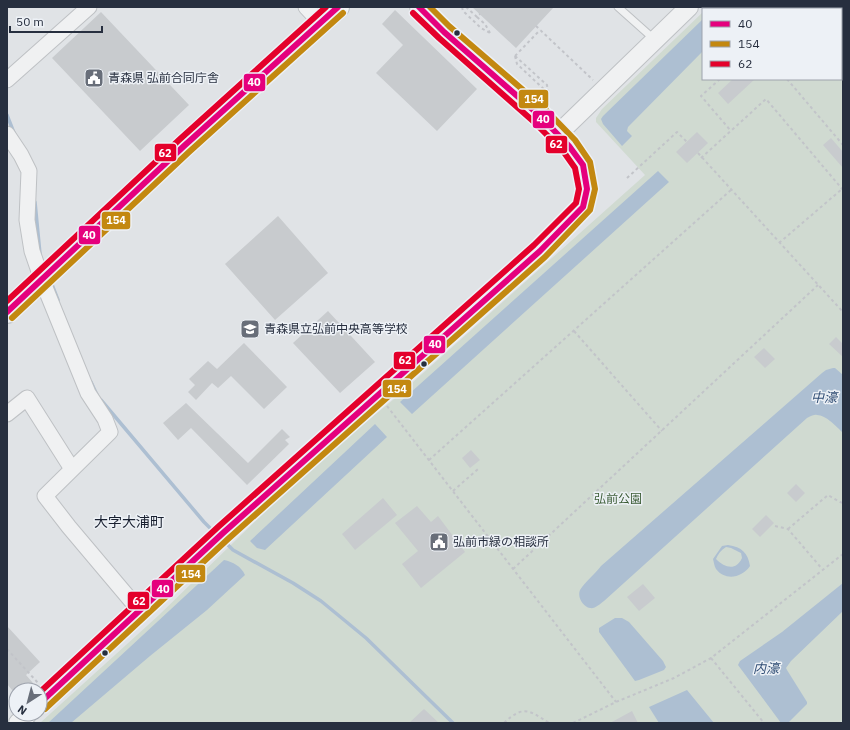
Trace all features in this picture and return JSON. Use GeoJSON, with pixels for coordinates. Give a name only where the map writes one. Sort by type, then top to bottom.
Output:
{"type":"FeatureCollection","features":[{"type":"Feature","properties":{"kind":"main road"},"geometry":{"type":"LineString","coordinates":[[7,312],[178,152],[338,7]]}},
{"type":"Feature","properties":{"kind":"street"},"geometry":{"type":"LineString","coordinates":[[7,80],[89,7]]}},
{"type":"Feature","properties":{"kind":"street"},"geometry":{"type":"LineString","coordinates":[[306,7],[321,23]]}},
{"type":"Feature","properties":{"kind":"street"},"geometry":{"type":"LineString","coordinates":[[48,689],[139,610],[378,394],[540,251],[583,207],[587,190],[583,165],[569,146],[558,134],[444,32],[419,7]]}},
{"type":"Feature","properties":{"kind":"street"},"geometry":{"type":"LineString","coordinates":[[558,134],[689,7]]}},
{"type":"Feature","properties":{"kind":"street"},"geometry":{"type":"LineString","coordinates":[[7,134],[29,171],[27,220],[32,251],[45,276],[88,393],[110,432],[45,496],[69,527],[139,610]]}},
{"type":"Feature","properties":{"kind":"street"},"geometry":{"type":"LineString","coordinates":[[7,414],[27,398],[72,469]]}},
{"type":"Feature","properties":{"kind":"lane"},"geometry":{"type":"LineString","coordinates":[[618,7],[655,40]]}},
{"type":"Feature","properties":{"kind":"path"},"geometry":{"type":"LineString","coordinates":[[462,7],[463,11],[481,28],[490,33],[485,24],[466,7]]}},
{"type":"Feature","properties":{"kind":"path"},"geometry":{"type":"LineString","coordinates":[[477,17],[480,14]]}},
{"type":"Feature","properties":{"kind":"path"},"geometry":{"type":"LineString","coordinates":[[536,26],[597,84]]}},
{"type":"Feature","properties":{"kind":"path"},"geometry":{"type":"LineString","coordinates":[[515,56],[540,30]]}},
{"type":"Feature","properties":{"kind":"path"},"geometry":{"type":"LineString","coordinates":[[515,56],[547,85],[548,105]]}},
{"type":"Feature","properties":{"kind":"path"},"geometry":{"type":"LineString","coordinates":[[515,56],[517,64],[548,93]]}},
{"type":"Feature","properties":{"kind":"path"},"geometry":{"type":"LineString","coordinates":[[530,76],[534,73]]}},
{"type":"Feature","properties":{"kind":"path"},"geometry":{"type":"LineString","coordinates":[[719,80],[701,96],[731,131]]}},
{"type":"Feature","properties":{"kind":"path"},"geometry":{"type":"LineString","coordinates":[[788,80],[843,145]]}},
{"type":"Feature","properties":{"kind":"path"},"geometry":{"type":"LineString","coordinates":[[702,158],[766,99],[843,189],[779,243]]}},
{"type":"Feature","properties":{"kind":"path"},"geometry":{"type":"LineString","coordinates":[[627,178],[678,132],[687,142]]}},
{"type":"Feature","properties":{"kind":"path"},"geometry":{"type":"LineString","coordinates":[[698,153],[843,312]]}},
{"type":"Feature","properties":{"kind":"path"},"geometry":{"type":"LineString","coordinates":[[429,460],[731,190]]}},
{"type":"Feature","properties":{"kind":"path"},"geometry":{"type":"LineString","coordinates":[[513,569],[818,285]]}},
{"type":"Feature","properties":{"kind":"path"},"geometry":{"type":"LineString","coordinates":[[574,331],[662,431]]}},
{"type":"Feature","properties":{"kind":"path"},"geometry":{"type":"LineString","coordinates":[[378,394],[616,702]]}},
{"type":"Feature","properties":{"kind":"path"},"geometry":{"type":"LineString","coordinates":[[453,491],[478,469]]}},
{"type":"Feature","properties":{"kind":"path"},"geometry":{"type":"LineString","coordinates":[[788,529],[828,494],[843,503]]}},
{"type":"Feature","properties":{"kind":"path"},"geometry":{"type":"LineString","coordinates":[[775,526],[788,529],[823,570]]}},
{"type":"Feature","properties":{"kind":"path"},"geometry":{"type":"LineString","coordinates":[[573,723],[616,702],[674,678],[711,658],[843,554]]}},
{"type":"Feature","properties":{"kind":"path"},"geometry":{"type":"LineString","coordinates":[[7,649],[31,682]]}},
{"type":"Feature","properties":{"kind":"path"},"geometry":{"type":"LineString","coordinates":[[711,658],[764,723]]}},
{"type":"Feature","properties":{"kind":"path"},"geometry":{"type":"LineString","coordinates":[[504,723],[514,713],[523,711],[534,713],[549,723]]}},
{"type":"Feature","properties":{"kind":"green space","name":"弘前公園"},"geometry":{"type":"Polygon","coordinates":[[[843,7],[843,723],[40,723],[48,722],[48,716],[159,615],[310,468],[394,399],[645,175],[596,122],[596,118],[602,109],[702,13],[702,80],[842,80],[842,8],[708,8],[843,7]]]}},
{"type":"Feature","properties":{"kind":"water"},"geometry":{"type":"Polygon","coordinates":[[[702,20],[702,52],[628,127],[627,131],[632,136],[622,146],[603,124],[601,119],[702,20]]]}},
{"type":"Feature","properties":{"kind":"water"},"geometry":{"type":"Polygon","coordinates":[[[658,171],[669,182],[412,414],[400,402],[658,171]]]}},
{"type":"Feature","properties":{"kind":"water","name":"中濠"},"geometry":{"type":"Polygon","coordinates":[[[833,368],[843,375],[843,433],[824,417],[813,415],[807,418],[604,601],[594,608],[587,607],[583,604],[579,596],[580,590],[601,566],[822,373],[833,368]]]}},
{"type":"Feature","properties":{"kind":"water"},"geometry":{"type":"Polygon","coordinates":[[[375,424],[387,437],[265,550],[257,548],[250,541],[375,424]]]}},
{"type":"Feature","properties":{"kind":"water"},"geometry":{"type":"Polygon","coordinates":[[[722,546],[733,546],[744,551],[750,566],[747,570],[733,576],[720,573],[715,568],[713,559],[722,546]],[[724,548],[716,559],[730,567],[737,565],[742,558],[741,553],[731,548],[724,548]]]}},
{"type":"Feature","properties":{"kind":"water"},"geometry":{"type":"Polygon","coordinates":[[[224,560],[236,565],[245,575],[207,610],[71,723],[48,723],[224,560]]]}},
{"type":"Feature","properties":{"kind":"water","name":"内濠"},"geometry":{"type":"Polygon","coordinates":[[[843,583],[843,611],[791,661],[786,668],[807,704],[788,723],[781,723],[738,665],[740,661],[782,632],[843,583]]]}},
{"type":"Feature","properties":{"kind":"water"},"geometry":{"type":"Polygon","coordinates":[[[615,618],[622,618],[629,622],[663,661],[666,667],[664,670],[635,681],[599,632],[599,628],[615,618]]]}},
{"type":"Feature","properties":{"kind":"water"},"geometry":{"type":"Polygon","coordinates":[[[687,690],[714,723],[659,723],[649,707],[687,690]]]}},
{"type":"Feature","properties":{"kind":"building"},"geometry":{"type":"Polygon","coordinates":[[[472,7],[554,7],[516,48],[472,7]]]}},
{"type":"Feature","properties":{"kind":"building"},"geometry":{"type":"Polygon","coordinates":[[[395,10],[477,89],[437,131],[376,73],[403,45],[382,24],[395,10]]]}},
{"type":"Feature","properties":{"kind":"building","name":"青森県 弘前合同庁舎"},"geometry":{"type":"Polygon","coordinates":[[[101,12],[189,105],[140,151],[52,58],[101,12]]]}},
{"type":"Feature","properties":{"kind":"building"},"geometry":{"type":"Polygon","coordinates":[[[732,80],[754,80],[728,104],[718,93],[732,80]]]}},
{"type":"Feature","properties":{"kind":"building"},"geometry":{"type":"Polygon","coordinates":[[[697,132],[708,143],[687,163],[676,152],[697,132]]]}},
{"type":"Feature","properties":{"kind":"building"},"geometry":{"type":"Polygon","coordinates":[[[831,138],[843,152],[843,168],[823,145],[831,138]]]}},
{"type":"Feature","properties":{"kind":"building"},"geometry":{"type":"Polygon","coordinates":[[[278,216],[328,273],[275,320],[225,264],[278,216]]]}},
{"type":"Feature","properties":{"kind":"building"},"geometry":{"type":"Polygon","coordinates":[[[328,311],[375,362],[340,393],[293,343],[328,311]]]}},
{"type":"Feature","properties":{"kind":"building"},"geometry":{"type":"Polygon","coordinates":[[[836,337],[843,344],[843,357],[829,344],[836,337]]]}},
{"type":"Feature","properties":{"kind":"building"},"geometry":{"type":"Polygon","coordinates":[[[244,343],[287,387],[264,409],[231,376],[218,388],[212,383],[196,400],[188,392],[195,385],[189,379],[208,361],[217,369],[244,343]]]}},
{"type":"Feature","properties":{"kind":"building"},"geometry":{"type":"Polygon","coordinates":[[[764,348],[775,359],[765,368],[754,357],[764,348]]]}},
{"type":"Feature","properties":{"kind":"building"},"geometry":{"type":"Polygon","coordinates":[[[186,403],[248,463],[282,429],[290,437],[285,440],[289,444],[247,485],[191,428],[178,440],[163,423],[186,403]]]}},
{"type":"Feature","properties":{"kind":"building"},"geometry":{"type":"Polygon","coordinates":[[[471,450],[480,460],[470,468],[462,458],[471,450]]]}},
{"type":"Feature","properties":{"kind":"building"},"geometry":{"type":"Polygon","coordinates":[[[796,484],[805,493],[796,502],[787,493],[796,484]]]}},
{"type":"Feature","properties":{"kind":"building"},"geometry":{"type":"Polygon","coordinates":[[[383,498],[397,515],[355,550],[342,534],[383,498]]]}},
{"type":"Feature","properties":{"kind":"building","name":"弘前市緑の相談所"},"geometry":{"type":"Polygon","coordinates":[[[417,506],[431,522],[438,516],[465,552],[421,588],[402,564],[418,551],[395,523],[417,506]]]}},
{"type":"Feature","properties":{"kind":"building"},"geometry":{"type":"Polygon","coordinates":[[[766,515],[774,523],[760,537],[752,529],[766,515]]]}},
{"type":"Feature","properties":{"kind":"building"},"geometry":{"type":"Polygon","coordinates":[[[643,584],[655,598],[639,611],[627,597],[643,584]]]}},
{"type":"Feature","properties":{"kind":"building"},"geometry":{"type":"Polygon","coordinates":[[[7,626],[40,662],[26,675],[32,682],[8,682],[8,685],[7,626]]]}},
{"type":"Feature","properties":{"kind":"building"},"geometry":{"type":"Polygon","coordinates":[[[424,709],[439,723],[409,723],[424,709]]]}},
{"type":"Feature","properties":{"kind":"building"},"geometry":{"type":"Polygon","coordinates":[[[632,711],[638,723],[610,723],[632,711]]]}},
{"type":"Feature","properties":{"kind":"waterway"},"geometry":{"type":"LineString","coordinates":[[7,115],[14,133]]}},
{"type":"Feature","properties":{"kind":"waterway"},"geometry":{"type":"LineString","coordinates":[[35,202],[40,254]]}},
{"type":"Feature","properties":{"kind":"waterway"},"geometry":{"type":"LineString","coordinates":[[51,282],[58,300]]}},
{"type":"Feature","properties":{"kind":"waterway"},"geometry":{"type":"LineString","coordinates":[[91,382],[97,395]]}},
{"type":"Feature","properties":{"kind":"waterway"},"geometry":{"type":"LineString","coordinates":[[101,400],[215,533]]}},
{"type":"Feature","properties":{"kind":"waterway"},"geometry":{"type":"LineString","coordinates":[[223,540],[233,550],[293,583],[321,601],[366,638],[453,723]]}},
{"type":"Feature","properties":{"kind":"transit line","name":"62"},"geometry":{"type":"LineString","coordinates":[[7,301],[179,140],[326,7]]}},
{"type":"Feature","properties":{"kind":"transit line","name":"40"},"geometry":{"type":"LineString","coordinates":[[7,312],[184,146],[338,7]]}},
{"type":"Feature","properties":{"kind":"transit line","name":"40"},"geometry":{"type":"LineString","coordinates":[[48,696],[223,533],[540,251],[583,207],[587,189],[583,165],[569,146],[539,115],[444,32],[419,7]]}},
{"type":"Feature","properties":{"kind":"transit line","name":"154"},"geometry":{"type":"LineString","coordinates":[[48,706],[228,539],[545,257],[590,210],[595,189],[590,162],[575,140],[545,109],[449,26],[430,7]]}},
{"type":"Feature","properties":{"kind":"transit line","name":"154"},"geometry":{"type":"LineString","coordinates":[[12,318],[189,152],[343,13]]}},
{"type":"Feature","properties":{"kind":"transit line","name":"62"},"geometry":{"type":"LineString","coordinates":[[48,685],[218,527],[534,245],[576,203],[579,189],[575,168],[563,151],[533,121],[413,13]]}},
{"type":"Feature","properties":{"kind":"place","name":"青森県 弘前合同庁舎"},"geometry":{"type":"Point","coordinates":[94,78]}},
{"type":"Feature","properties":{"kind":"place","name":"青森県立弘前中央高等学校"},"geometry":{"type":"Point","coordinates":[250,329]}},
{"type":"Feature","properties":{"kind":"place","name":"弘前市緑の相談所"},"geometry":{"type":"Point","coordinates":[439,542]}},
{"type":"Feature","properties":{"kind":"district","name":"大字大浦町"},"geometry":{"type":"Point","coordinates":[129,522]}}]}
